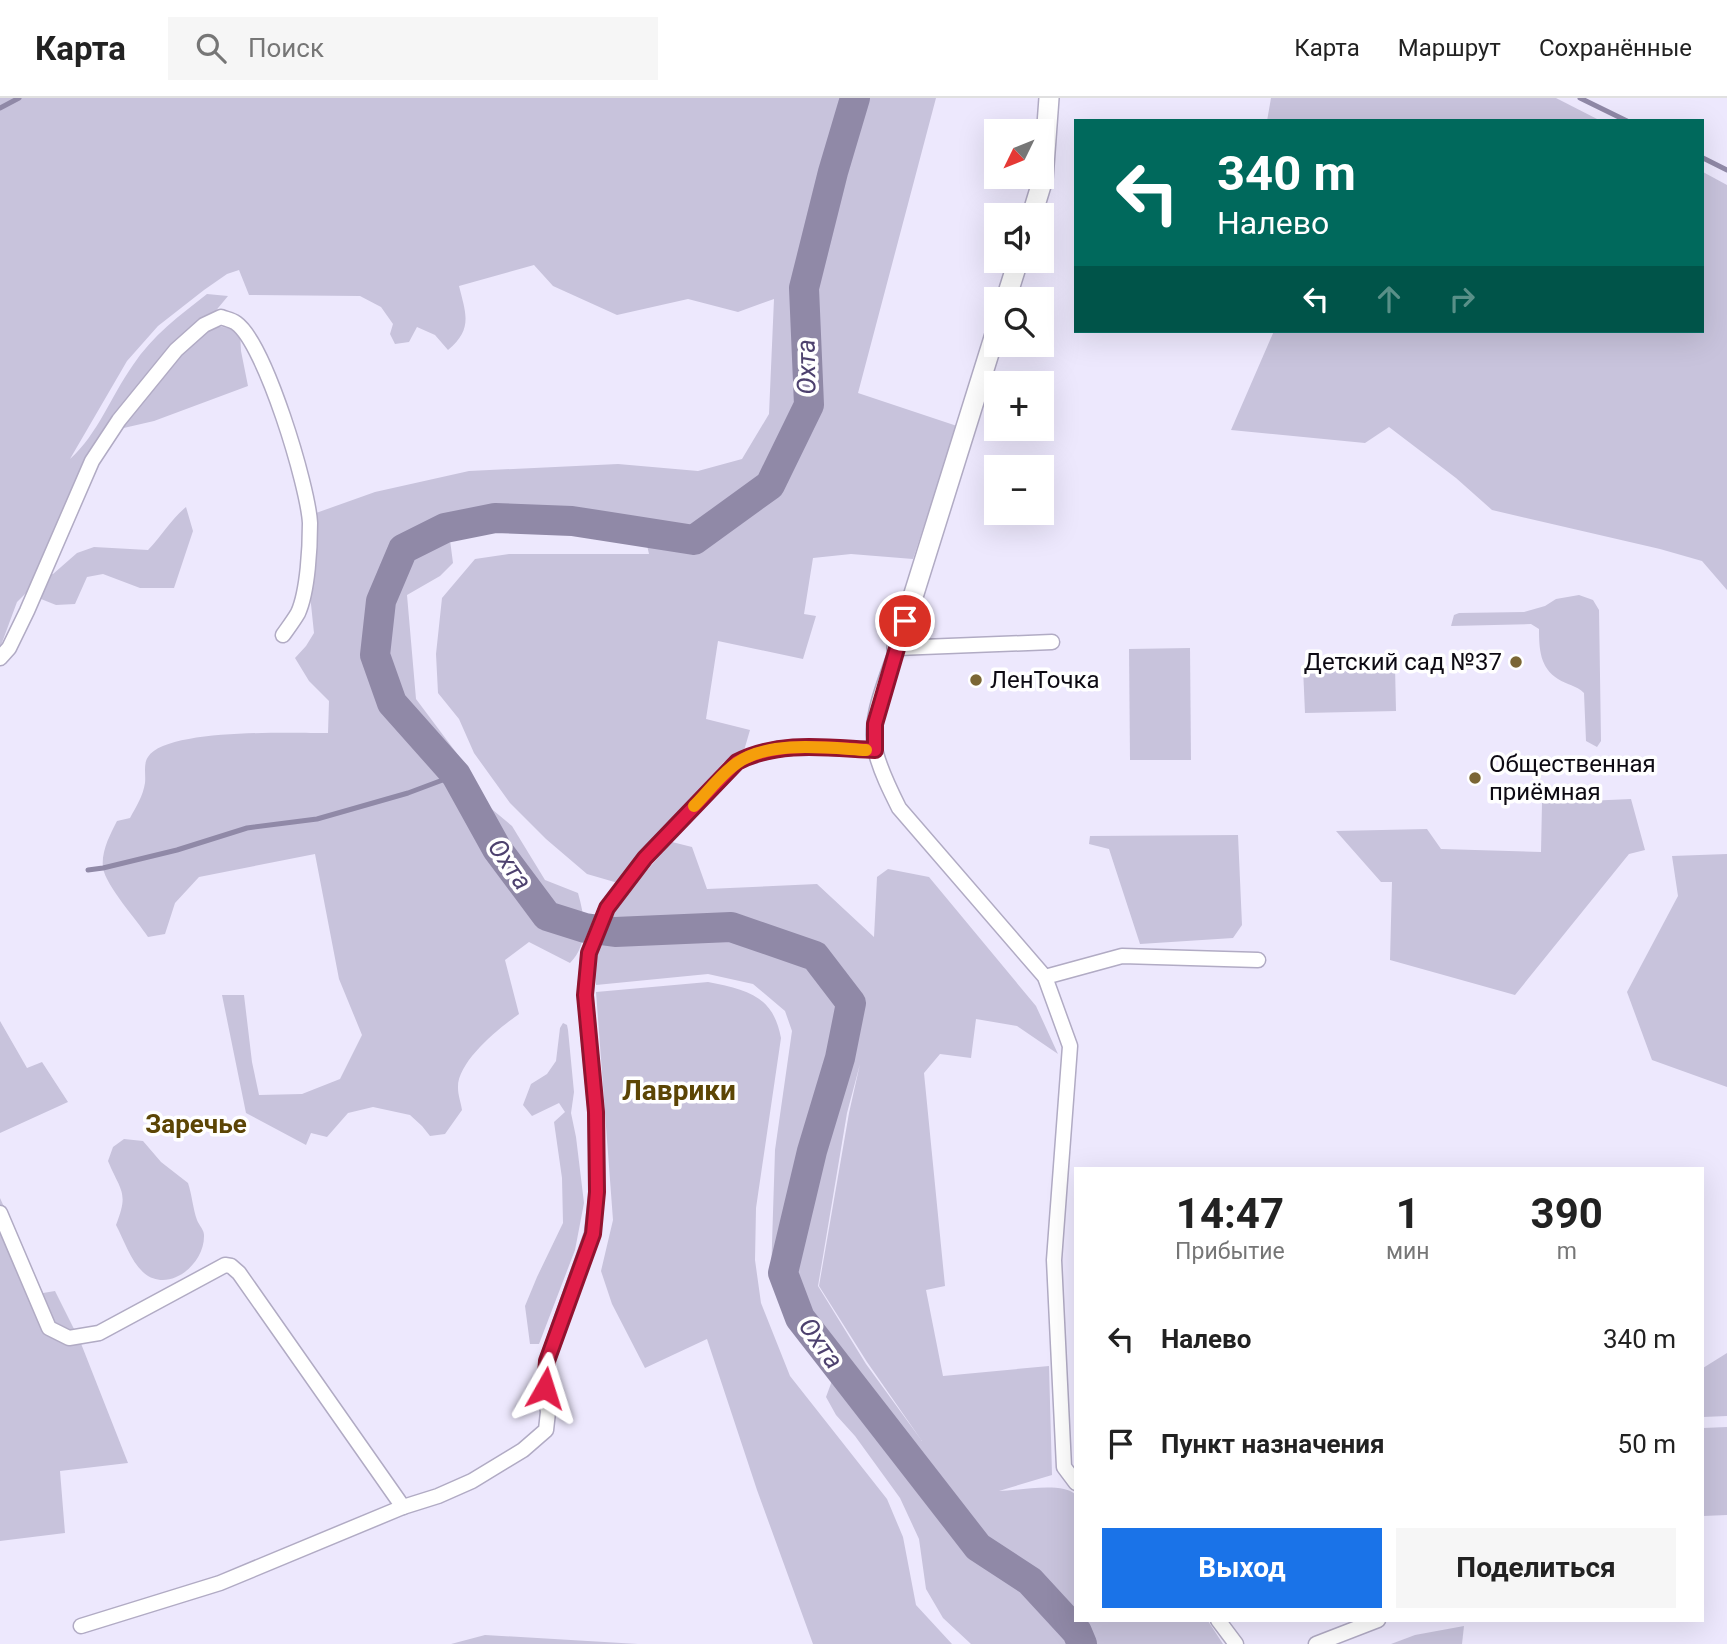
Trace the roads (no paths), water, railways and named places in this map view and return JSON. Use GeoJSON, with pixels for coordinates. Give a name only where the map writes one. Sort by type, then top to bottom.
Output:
{"type":"FeatureCollection","features":[{"type":"Feature","properties":{"kind":"street"},"geometry":{"type":"LineString","coordinates":[[1036,203],[1044,179],[1049,98]]}},
{"type":"Feature","properties":{"kind":"street"},"geometry":{"type":"LineString","coordinates":[[0,658],[9,648],[27,611],[92,461],[119,420],[177,350],[204,325],[221,317],[236,323],[250,339],[266,371],[292,443],[310,520],[308,568],[299,612],[283,635]]}},
{"type":"Feature","properties":{"kind":"street"},"geometry":{"type":"LineString","coordinates":[[988,357],[875,724],[875,750],[885,780],[899,808],[1045,977],[1070,1046],[1054,1260],[1064,1467],[1074,1480]]}},
{"type":"Feature","properties":{"kind":"street"},"geometry":{"type":"LineString","coordinates":[[897,648],[1052,642]]}},
{"type":"Feature","properties":{"kind":"street"},"geometry":{"type":"LineString","coordinates":[[81,1626],[220,1583],[403,1507],[438,1496],[472,1481],[523,1450],[546,1430],[547,1361],[593,1234],[597,1192],[596,1112],[585,995],[589,953],[607,908],[645,858],[737,762],[752,754],[793,747],[875,750]]}},
{"type":"Feature","properties":{"kind":"street"},"geometry":{"type":"LineString","coordinates":[[1045,977],[1122,956],[1258,960]]}},
{"type":"Feature","properties":{"kind":"street"},"geometry":{"type":"LineString","coordinates":[[0,1213],[49,1328],[69,1338],[99,1333],[195,1280],[225,1265],[231,1266],[239,1273],[403,1507]]}},
{"type":"Feature","properties":{"kind":"street"},"geometry":{"type":"LineString","coordinates":[[1220,1622],[1236,1644]]}},
{"type":"Feature","properties":{"kind":"street"},"geometry":{"type":"LineString","coordinates":[[1316,1644],[1373,1622]]}},
{"type":"Feature","properties":{"kind":"waterway"},"geometry":{"type":"LineString","coordinates":[[0,108],[19,98]]}},
{"type":"Feature","properties":{"kind":"waterway","name":"Охта"},"geometry":{"type":"LineString","coordinates":[[855,98],[804,288],[809,405],[770,485],[694,540],[572,521],[495,518],[445,528],[403,549],[381,601],[375,655],[392,703],[456,775],[497,849],[547,916],[585,928],[615,932],[731,927],[815,956],[851,1003],[840,1058],[812,1151],[783,1273],[800,1318],[978,1547],[1030,1581],[1077,1632],[1082,1644]]}},
{"type":"Feature","properties":{"kind":"waterway"},"geometry":{"type":"LineString","coordinates":[[1580,98],[1623,119]]}},
{"type":"Feature","properties":{"kind":"waterway"},"geometry":{"type":"LineString","coordinates":[[1704,158],[1727,170]]}},
{"type":"Feature","properties":{"kind":"waterway"},"geometry":{"type":"LineString","coordinates":[[88,870],[177,850],[247,828],[317,819],[408,793],[456,775]]}},
{"type":"Feature","properties":{"kind":"place","name":"Детский сад №37"},"geometry":{"type":"Point","coordinates":[1516,662]}},
{"type":"Feature","properties":{"kind":"place","name":"ЛенТочка"},"geometry":{"type":"Point","coordinates":[976,680]}},
{"type":"Feature","properties":{"kind":"place","name":"Общественная приёмная"},"geometry":{"type":"Point","coordinates":[1475,778]}},
{"type":"Feature","properties":{"kind":"district","name":"Лаврики"},"geometry":{"type":"Point","coordinates":[679,1090]}},
{"type":"Feature","properties":{"kind":"district","name":"Заречье"},"geometry":{"type":"Point","coordinates":[196,1124]}}]}
